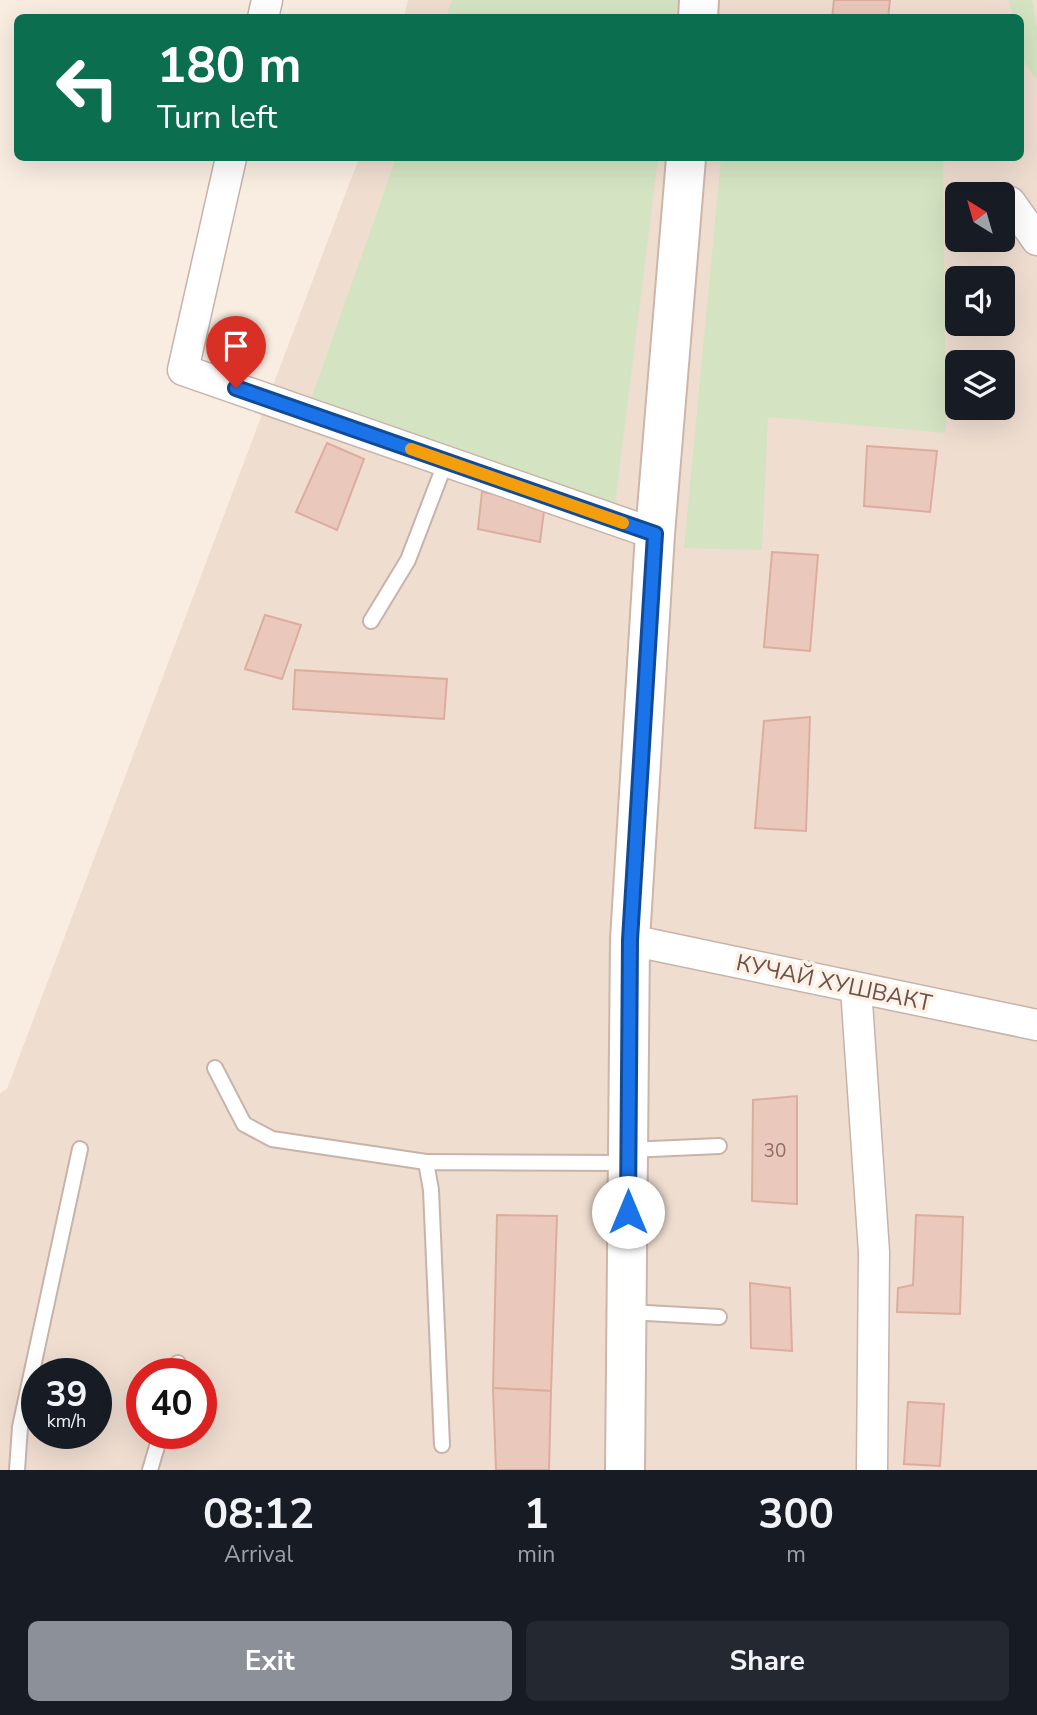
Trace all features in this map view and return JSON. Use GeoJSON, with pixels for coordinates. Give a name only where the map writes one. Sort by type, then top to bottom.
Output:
{"type":"FeatureCollection","features":[{"type":"Feature","properties":{"kind":"street"},"geometry":{"type":"LineString","coordinates":[[230,161],[183,370],[655,534]]}},
{"type":"Feature","properties":{"kind":"street"},"geometry":{"type":"LineString","coordinates":[[625,1470],[630,940],[655,534],[686,161]]}},
{"type":"Feature","properties":{"kind":"street"},"geometry":{"type":"LineString","coordinates":[[1015,209],[1037,240]]}},
{"type":"Feature","properties":{"kind":"street","name":"КУЧАЙ ХУШВАКТ"},"geometry":{"type":"LineString","coordinates":[[630,940],[1037,1025]]}},
{"type":"Feature","properties":{"kind":"street"},"geometry":{"type":"LineString","coordinates":[[856,988],[874,1252],[872,1470]]}},
{"type":"Feature","properties":{"kind":"lane"},"geometry":{"type":"LineString","coordinates":[[371,621],[408,560],[446,461]]}},
{"type":"Feature","properties":{"kind":"lane"},"geometry":{"type":"LineString","coordinates":[[215,1068],[244,1124],[272,1139],[426,1162],[628,1156],[719,1146]]}},
{"type":"Feature","properties":{"kind":"lane"},"geometry":{"type":"LineString","coordinates":[[17,1470],[20,1427],[80,1149]]}},
{"type":"Feature","properties":{"kind":"lane"},"geometry":{"type":"LineString","coordinates":[[426,1162],[431,1190],[442,1445]]}},
{"type":"Feature","properties":{"kind":"lane"},"geometry":{"type":"LineString","coordinates":[[627,1312],[719,1317]]}},
{"type":"Feature","properties":{"kind":"lane"},"geometry":{"type":"LineString","coordinates":[[150,1470],[156,1449]]}},
{"type":"Feature","properties":{"kind":"shaded area"},"geometry":{"type":"Polygon","coordinates":[[[408,0],[1037,0],[1037,1470],[0,1470],[0,1093],[7,1089],[358,161],[1024,161],[1024,14],[405,14],[408,0]]]}},
{"type":"Feature","properties":{"kind":"green space"},"geometry":{"type":"Polygon","coordinates":[[[452,0],[678,0],[676,14],[447,14],[452,0]]]}},
{"type":"Feature","properties":{"kind":"green space"},"geometry":{"type":"Polygon","coordinates":[[[1009,0],[1032,0],[1037,27],[1037,81],[1024,61],[1024,14],[1012,14],[1009,0]]]}},
{"type":"Feature","properties":{"kind":"green space"},"geometry":{"type":"Polygon","coordinates":[[[395,161],[658,161],[615,505],[310,402],[395,161]]]}},
{"type":"Feature","properties":{"kind":"green space"},"geometry":{"type":"Polygon","coordinates":[[[721,161],[943,161],[946,433],[768,417],[762,550],[684,548],[721,161]]]}},
{"type":"Feature","properties":{"kind":"building"},"geometry":{"type":"Polygon","coordinates":[[[834,0],[890,0],[888,14],[832,14],[834,0]]]}},
{"type":"Feature","properties":{"kind":"building"},"geometry":{"type":"Polygon","coordinates":[[[327,443],[364,459],[337,530],[296,512],[327,443]]]}},
{"type":"Feature","properties":{"kind":"building"},"geometry":{"type":"Polygon","coordinates":[[[867,446],[937,451],[930,512],[864,506],[867,446]]]}},
{"type":"Feature","properties":{"kind":"building"},"geometry":{"type":"Polygon","coordinates":[[[482,492],[545,503],[540,542],[478,529],[482,492]]]}},
{"type":"Feature","properties":{"kind":"building"},"geometry":{"type":"Polygon","coordinates":[[[772,552],[818,555],[810,651],[764,647],[772,552]]]}},
{"type":"Feature","properties":{"kind":"building"},"geometry":{"type":"Polygon","coordinates":[[[265,615],[301,625],[282,679],[245,669],[265,615]]]}},
{"type":"Feature","properties":{"kind":"building"},"geometry":{"type":"Polygon","coordinates":[[[295,670],[447,679],[444,719],[293,709],[295,670]]]}},
{"type":"Feature","properties":{"kind":"building"},"geometry":{"type":"Polygon","coordinates":[[[810,717],[806,831],[755,828],[764,721],[810,717]]]}},
{"type":"Feature","properties":{"kind":"building"},"geometry":{"type":"Polygon","coordinates":[[[797,1096],[797,1204],[752,1201],[753,1100],[797,1096]]]}},
{"type":"Feature","properties":{"kind":"building"},"geometry":{"type":"Polygon","coordinates":[[[497,1215],[557,1216],[551,1391],[493,1388],[497,1215]]]}},
{"type":"Feature","properties":{"kind":"building"},"geometry":{"type":"Polygon","coordinates":[[[916,1215],[963,1217],[960,1314],[897,1312],[898,1288],[913,1285],[916,1215]]]}},
{"type":"Feature","properties":{"kind":"building"},"geometry":{"type":"Polygon","coordinates":[[[750,1283],[790,1288],[792,1351],[751,1348],[750,1283]]]}},
{"type":"Feature","properties":{"kind":"building"},"geometry":{"type":"Polygon","coordinates":[[[493,1388],[551,1391],[549,1470],[496,1470],[493,1388]]]}},
{"type":"Feature","properties":{"kind":"building"},"geometry":{"type":"Polygon","coordinates":[[[908,1402],[944,1404],[940,1466],[904,1464],[908,1402]]]}},
{"type":"Feature","properties":{"kind":"slow traffic"},"geometry":{"type":"LineString","coordinates":[[411,449],[623,523]]}},
{"type":"Feature","properties":{"kind":"route"},"geometry":{"type":"LineString","coordinates":[[236,388],[655,534],[630,940],[628,1212]]}}]}
